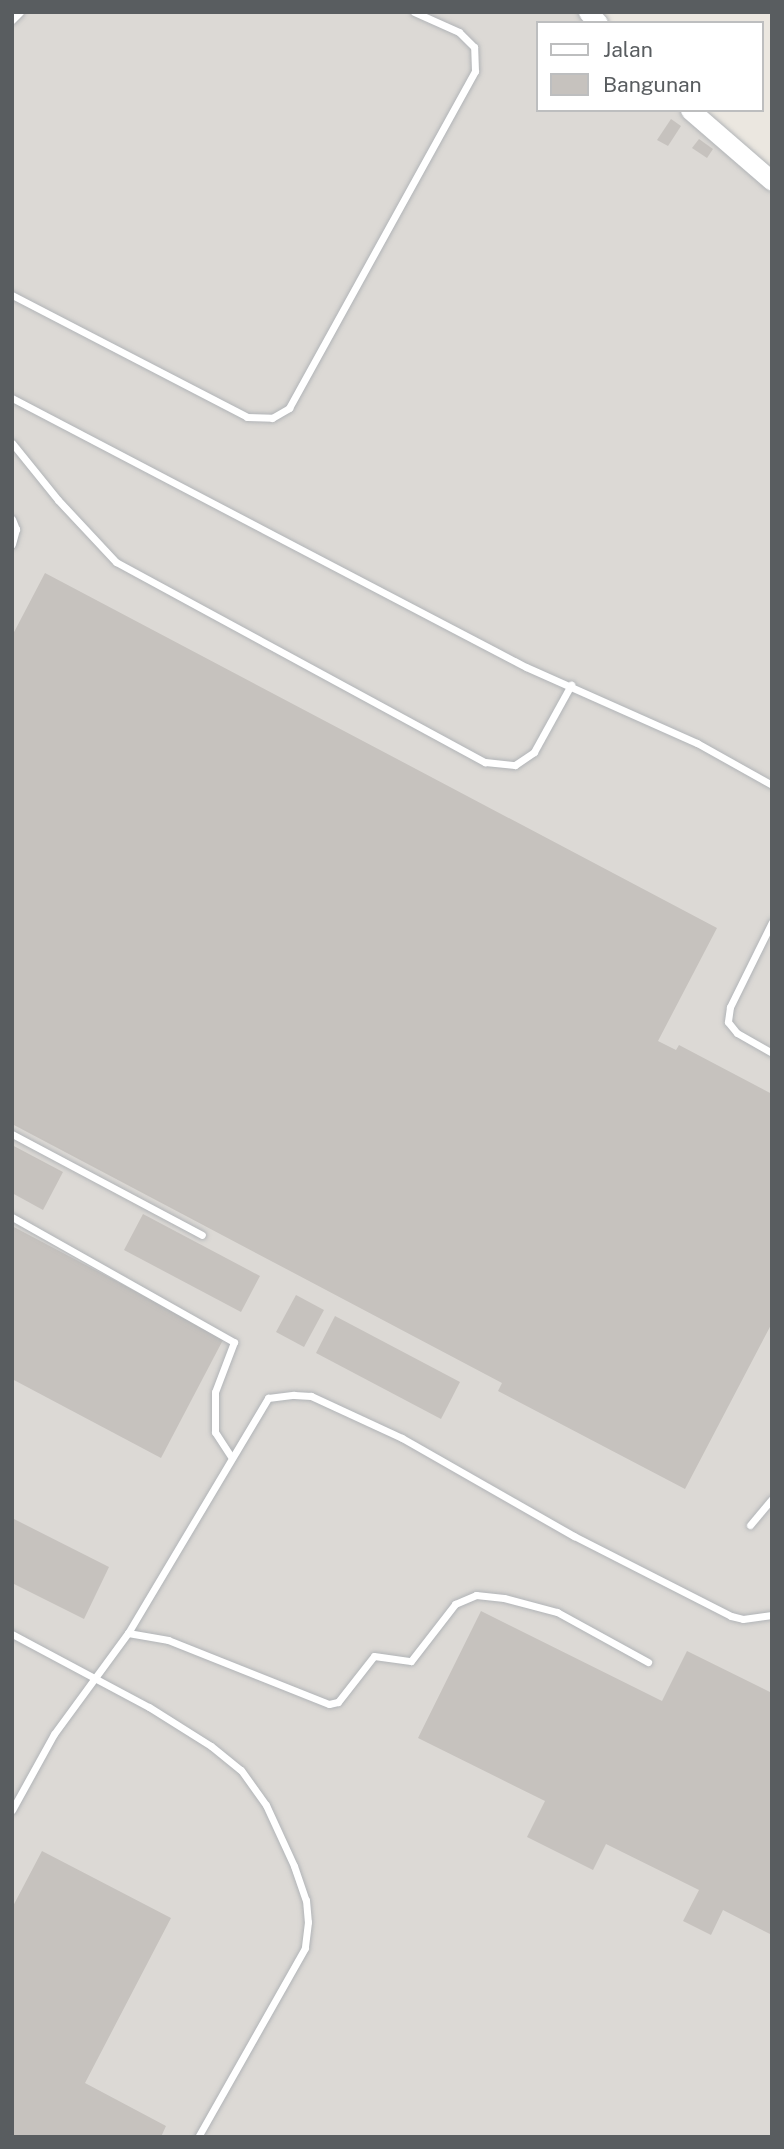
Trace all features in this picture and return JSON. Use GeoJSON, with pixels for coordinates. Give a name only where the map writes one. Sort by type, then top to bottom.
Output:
{"type":"FeatureCollection","features":[{"type":"Feature","properties":{"kind":"main road"},"geometry":{"type":"LineString","coordinates":[[692,112],[772,181]]}},
{"type":"Feature","properties":{"kind":"lane"},"geometry":{"type":"LineString","coordinates":[[12,20],[20,12]]}},
{"type":"Feature","properties":{"kind":"lane"},"geometry":{"type":"LineString","coordinates":[[12,295],[247,417],[272,418],[289,408],[475,72],[474,47],[459,32],[414,12]]}},
{"type":"Feature","properties":{"kind":"lane"},"geometry":{"type":"LineString","coordinates":[[12,398],[526,667],[696,743],[772,785]]}},
{"type":"Feature","properties":{"kind":"lane"},"geometry":{"type":"LineString","coordinates":[[12,443],[58,500],[116,562],[485,762],[515,765],[534,752],[571,685]]}},
{"type":"Feature","properties":{"kind":"lane"},"geometry":{"type":"LineString","coordinates":[[12,519],[16,529],[12,544]]}},
{"type":"Feature","properties":{"kind":"lane"},"geometry":{"type":"LineString","coordinates":[[772,922],[730,1007],[728,1022],[737,1033],[772,1053]]}},
{"type":"Feature","properties":{"kind":"lane"},"geometry":{"type":"LineString","coordinates":[[12,1135],[202,1235]]}},
{"type":"Feature","properties":{"kind":"lane"},"geometry":{"type":"LineString","coordinates":[[12,1217],[234,1342],[215,1392],[215,1432],[231,1457]]}},
{"type":"Feature","properties":{"kind":"lane"},"geometry":{"type":"LineString","coordinates":[[12,1810],[54,1734],[128,1633],[268,1398],[311,1396],[402,1438],[574,1536],[722,1611],[743,1619],[772,1615]]}},
{"type":"Feature","properties":{"kind":"lane"},"geometry":{"type":"LineString","coordinates":[[750,1525],[760,1509],[772,1499]]}},
{"type":"Feature","properties":{"kind":"lane"},"geometry":{"type":"LineString","coordinates":[[128,1633],[168,1640],[329,1704],[338,1702],[374,1656],[407,1662],[416,1657],[455,1604],[475,1595],[504,1598],[557,1612],[648,1661]]}},
{"type":"Feature","properties":{"kind":"lane"},"geometry":{"type":"LineString","coordinates":[[12,1634],[149,1707],[211,1746],[241,1770],[266,1805],[306,1899],[309,1922],[305,1948],[198,2137]]}},
{"type":"Feature","properties":{"kind":"shaded area"},"geometry":{"type":"Polygon","coordinates":[[[12,12],[576,12],[585,21],[536,21],[536,112],[684,112],[772,194],[772,2137],[12,2137],[12,12]]]}},
{"type":"Feature","properties":{"kind":"building"},"geometry":{"type":"Polygon","coordinates":[[[671,119],[681,126],[668,146],[657,140],[671,119]]]}},
{"type":"Feature","properties":{"kind":"building"},"geometry":{"type":"Polygon","coordinates":[[[699,139],[713,149],[707,158],[692,148],[699,139]]]}},
{"type":"Feature","properties":{"kind":"building"},"geometry":{"type":"Polygon","coordinates":[[[45,573],[717,928],[658,1041],[676,1050],[679,1045],[772,1094],[772,1323],[685,1489],[498,1391],[502,1383],[12,1124],[12,636],[45,573]]]}},
{"type":"Feature","properties":{"kind":"building"},"geometry":{"type":"Polygon","coordinates":[[[12,1145],[63,1172],[43,1210],[12,1193],[12,1145]]]}},
{"type":"Feature","properties":{"kind":"building"},"geometry":{"type":"Polygon","coordinates":[[[143,1214],[260,1276],[241,1312],[124,1250],[143,1214]]]}},
{"type":"Feature","properties":{"kind":"building"},"geometry":{"type":"Polygon","coordinates":[[[12,1226],[224,1338],[161,1458],[12,1379],[12,1226]]]}},
{"type":"Feature","properties":{"kind":"building"},"geometry":{"type":"Polygon","coordinates":[[[296,1295],[324,1310],[304,1347],[276,1332],[296,1295]]]}},
{"type":"Feature","properties":{"kind":"building"},"geometry":{"type":"Polygon","coordinates":[[[335,1316],[460,1382],[441,1419],[316,1353],[335,1316]]]}},
{"type":"Feature","properties":{"kind":"building"},"geometry":{"type":"Polygon","coordinates":[[[12,1518],[109,1567],[84,1619],[12,1583],[12,1518]]]}},
{"type":"Feature","properties":{"kind":"building"},"geometry":{"type":"Polygon","coordinates":[[[481,1611],[662,1701],[687,1651],[772,1693],[772,1935],[723,1910],[711,1935],[683,1921],[699,1890],[606,1844],[593,1870],[527,1837],[545,1801],[418,1738],[481,1611]]]}},
{"type":"Feature","properties":{"kind":"building"},"geometry":{"type":"Polygon","coordinates":[[[42,1851],[171,1918],[85,2083],[166,2126],[161,2137],[12,2137],[12,1908],[42,1851]]]}}]}
